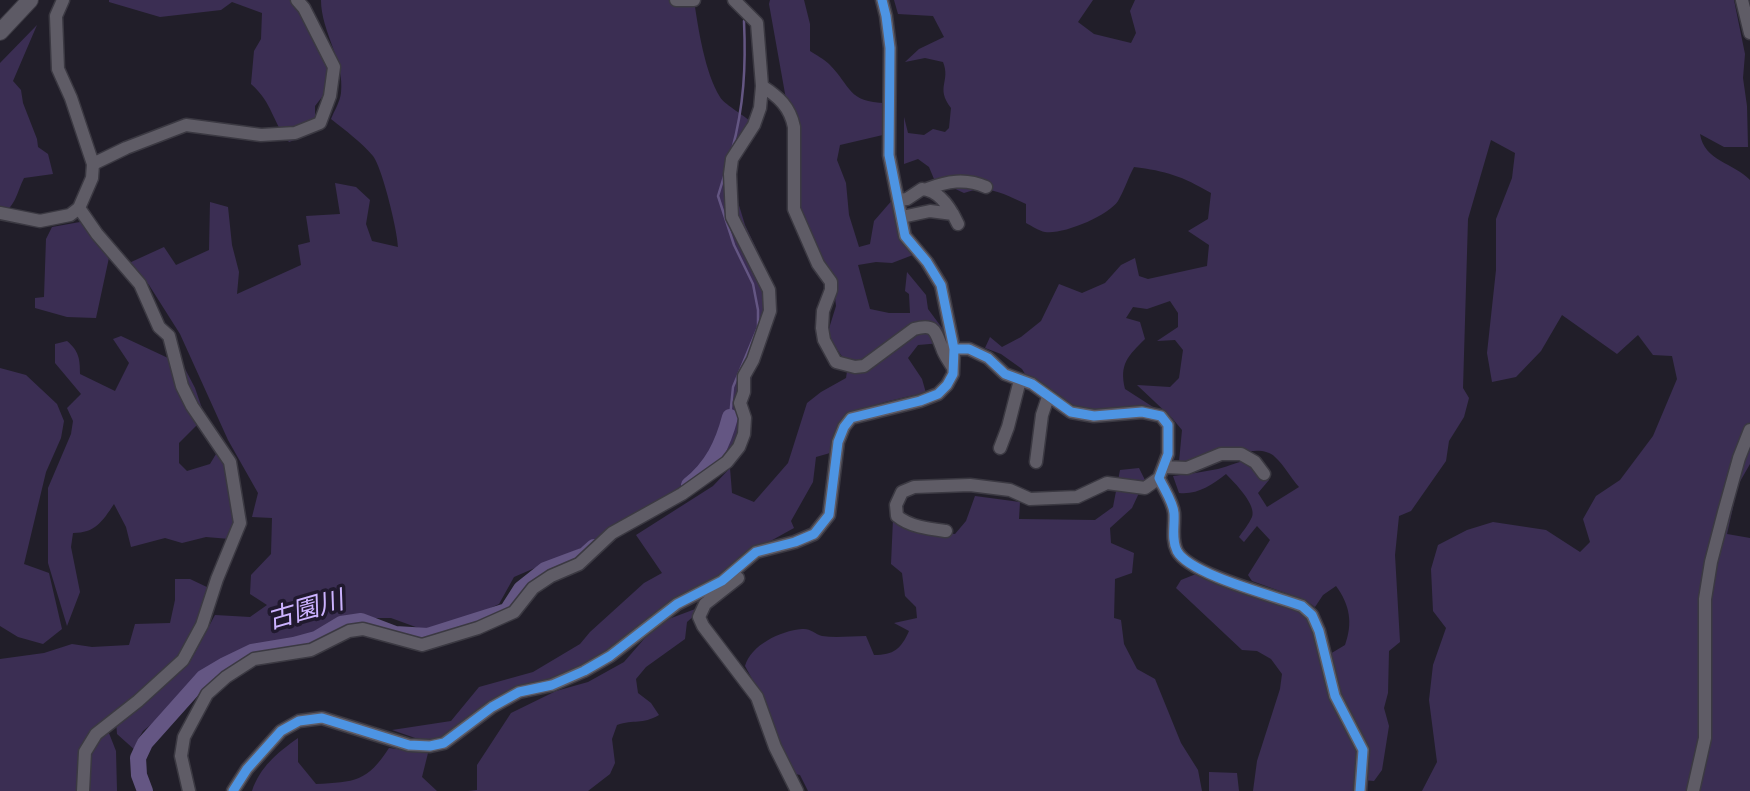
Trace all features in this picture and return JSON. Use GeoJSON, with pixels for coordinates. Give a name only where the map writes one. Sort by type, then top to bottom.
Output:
{"type":"FeatureCollection","features":[{"type":"Feature","properties":{"kind":"main road"},"geometry":{"type":"LineString","coordinates":[[0,32],[30,0]]}},
{"type":"Feature","properties":{"kind":"street"},"geometry":{"type":"LineString","coordinates":[[0,213],[40,221],[70,215],[79,208],[92,178],[93,164],[71,98],[58,69],[55,16],[63,0]]}},
{"type":"Feature","properties":{"kind":"street"},"geometry":{"type":"LineString","coordinates":[[93,164],[186,125],[261,135],[295,134],[320,123],[330,96],[334,67],[304,8],[297,0]]}},
{"type":"Feature","properties":{"kind":"street"},"geometry":{"type":"LineString","coordinates":[[676,0],[694,0]]}},
{"type":"Feature","properties":{"kind":"street"},"geometry":{"type":"LineString","coordinates":[[189,791],[181,756],[184,737],[207,694],[226,677],[254,659],[311,650],[349,631],[363,629],[422,645],[478,628],[514,612],[533,588],[551,576],[579,564],[612,533],[681,494],[727,462],[739,447],[744,434],[745,418],[740,403],[744,392],[744,376],[770,311],[769,290],[732,217],[732,159],[754,125],[760,108],[762,86],[757,23],[734,0]]}},
{"type":"Feature","properties":{"kind":"street"},"geometry":{"type":"LineString","coordinates":[[233,791],[247,769],[281,731],[299,721],[322,718],[409,745],[430,746],[444,743],[492,707],[519,692],[552,685],[584,671],[610,656],[677,604],[722,582],[756,552],[814,534],[829,515],[838,442],[851,418],[920,401],[938,394],[947,385],[953,368],[954,349],[941,285],[927,262],[905,236],[889,155],[892,86],[890,48],[882,0]]}},
{"type":"Feature","properties":{"kind":"street"},"geometry":{"type":"LineString","coordinates":[[1742,0],[1750,33]]}},
{"type":"Feature","properties":{"kind":"street"},"geometry":{"type":"LineString","coordinates":[[762,86],[779,97],[792,114],[794,209],[818,264],[831,282],[831,290],[823,311],[822,328],[824,340],[836,362],[855,367],[864,366],[914,329],[923,326],[935,330],[939,335],[942,348],[953,368]]}},
{"type":"Feature","properties":{"kind":"street"},"geometry":{"type":"LineString","coordinates":[[899,200],[907,199],[922,189],[957,181],[974,182],[986,187]]}},
{"type":"Feature","properties":{"kind":"street"},"geometry":{"type":"LineString","coordinates":[[902,217],[929,211],[956,219],[941,199],[927,189]]}},
{"type":"Feature","properties":{"kind":"street"},"geometry":{"type":"LineString","coordinates":[[79,208],[97,234],[141,284],[159,327],[169,336],[182,386],[192,407],[230,462],[240,523],[202,625],[183,660],[96,734],[85,752],[83,791]]}},
{"type":"Feature","properties":{"kind":"street"},"geometry":{"type":"LineString","coordinates":[[954,349],[969,349],[988,358],[1005,374],[1032,384],[1071,412],[1094,416],[1127,411],[1161,416],[1168,425],[1169,436],[1162,472],[1174,511],[1174,541],[1178,552],[1189,564],[1302,606],[1312,615],[1319,631],[1335,696],[1363,750],[1360,791]]}},
{"type":"Feature","properties":{"kind":"street"},"geometry":{"type":"LineString","coordinates":[[999,448],[1008,427],[1020,380]]}},
{"type":"Feature","properties":{"kind":"street"},"geometry":{"type":"LineString","coordinates":[[1036,462],[1042,415],[1048,397]]}},
{"type":"Feature","properties":{"kind":"street"},"geometry":{"type":"LineString","coordinates":[[1693,791],[1704,738],[1704,599],[1724,512],[1750,430]]}},
{"type":"Feature","properties":{"kind":"street"},"geometry":{"type":"LineString","coordinates":[[946,531],[901,520],[897,516],[896,505],[902,492],[914,487],[970,485],[1010,490],[1030,499],[1077,497],[1107,483],[1145,488],[1162,472],[1187,468],[1220,454],[1241,454],[1255,463],[1264,474]]}},
{"type":"Feature","properties":{"kind":"street"},"geometry":{"type":"LineString","coordinates":[[739,566],[738,578],[705,604],[699,617],[757,697],[775,747],[797,791]]}},
{"type":"Feature","properties":{"kind":"shaded area"},"geometry":{"type":"Polygon","coordinates":[[[109,0],[305,0],[315,23],[332,84],[315,106],[315,124],[309,135],[289,142],[264,98],[251,84],[254,51],[261,39],[262,13],[232,2],[221,10],[160,17],[109,0]]]}},
{"type":"Feature","properties":{"kind":"shaded area"},"geometry":{"type":"Polygon","coordinates":[[[321,0],[694,0],[703,50],[715,87],[722,100],[750,121],[734,163],[734,189],[745,225],[767,271],[772,299],[744,407],[744,428],[721,463],[639,523],[514,577],[499,604],[467,619],[424,630],[391,618],[357,618],[306,645],[245,657],[219,670],[143,731],[137,741],[136,751],[117,734],[116,721],[143,702],[191,660],[215,615],[250,617],[267,605],[250,594],[251,575],[271,554],[272,518],[252,517],[258,493],[228,440],[180,334],[149,285],[129,263],[164,247],[176,265],[209,250],[210,202],[228,207],[232,245],[239,272],[237,294],[301,265],[298,245],[310,242],[306,216],[340,214],[335,183],[356,187],[370,200],[366,224],[372,241],[398,247],[389,200],[377,162],[353,136],[331,119],[340,96],[340,69],[325,24],[321,0]]]}},
{"type":"Feature","properties":{"kind":"shaded area"},"geometry":{"type":"Polygon","coordinates":[[[770,0],[804,0],[810,24],[810,51],[829,64],[857,96],[864,100],[886,103],[887,134],[840,145],[837,160],[846,183],[849,215],[859,247],[870,244],[874,221],[894,198],[918,253],[892,263],[858,265],[870,309],[910,313],[909,294],[905,291],[907,272],[926,295],[928,309],[945,332],[941,343],[918,345],[908,358],[922,379],[926,393],[867,408],[847,419],[840,427],[830,453],[816,457],[813,482],[791,521],[794,528],[756,549],[718,579],[598,661],[518,695],[495,711],[439,739],[418,739],[392,730],[451,721],[479,687],[533,672],[580,644],[644,583],[662,573],[636,535],[713,486],[730,468],[732,493],[754,502],[788,463],[807,403],[846,378],[848,365],[827,335],[836,306],[834,289],[819,276],[796,210],[791,127],[770,0]]]}},
{"type":"Feature","properties":{"kind":"shaded area"},"geometry":{"type":"Polygon","coordinates":[[[894,0],[1093,0],[1078,22],[1094,34],[1131,43],[1136,33],[1130,11],[1135,0],[1734,0],[1745,54],[1743,78],[1748,147],[1724,147],[1700,134],[1707,150],[1713,156],[1750,180],[1750,464],[1738,485],[1727,534],[1750,538],[1750,791],[1422,791],[1437,762],[1429,700],[1433,665],[1446,628],[1433,611],[1431,569],[1438,545],[1467,530],[1493,522],[1546,530],[1580,552],[1590,542],[1583,519],[1596,496],[1620,480],[1653,436],[1677,379],[1672,356],[1653,355],[1638,335],[1617,354],[1562,315],[1541,351],[1516,377],[1492,382],[1487,353],[1496,270],[1496,219],[1512,178],[1515,153],[1491,140],[1468,219],[1463,388],[1469,398],[1464,417],[1449,441],[1446,461],[1411,511],[1399,516],[1395,555],[1400,642],[1389,651],[1388,693],[1384,708],[1389,726],[1382,770],[1374,781],[1363,780],[1361,791],[1253,791],[1257,761],[1280,689],[1282,674],[1271,659],[1257,651],[1242,650],[1176,588],[1181,580],[1201,572],[1307,613],[1330,654],[1345,645],[1349,629],[1347,607],[1336,586],[1323,595],[1315,607],[1305,600],[1252,581],[1248,575],[1270,540],[1257,526],[1244,542],[1239,537],[1251,520],[1253,512],[1244,494],[1226,474],[1198,491],[1179,493],[1173,476],[1253,461],[1259,464],[1269,480],[1258,493],[1267,507],[1299,487],[1278,460],[1266,452],[1243,452],[1203,462],[1179,462],[1182,430],[1137,385],[1170,387],[1179,378],[1183,350],[1175,340],[1157,341],[1178,327],[1178,313],[1170,301],[1147,309],[1133,307],[1126,318],[1140,322],[1145,339],[1126,361],[1123,373],[1125,389],[1153,407],[1139,418],[1070,410],[1036,392],[1022,369],[1001,354],[985,348],[990,337],[1002,347],[1021,337],[1041,321],[1059,284],[1082,293],[1105,283],[1121,265],[1135,258],[1139,276],[1148,279],[1207,266],[1209,245],[1188,231],[1208,219],[1211,193],[1174,175],[1134,167],[1118,201],[1105,213],[1062,231],[1045,232],[1026,223],[1026,204],[988,190],[964,193],[934,179],[929,167],[918,159],[904,164],[904,117],[908,133],[924,135],[933,129],[945,132],[949,128],[951,108],[944,95],[943,62],[925,58],[905,62],[919,49],[944,37],[933,16],[898,14],[894,0]]]}},
{"type":"Feature","properties":{"kind":"shaded area"},"geometry":{"type":"Polygon","coordinates":[[[37,25],[13,81],[21,90],[38,147],[48,154],[53,174],[24,178],[12,204],[0,214],[0,63],[37,25]]]}},
{"type":"Feature","properties":{"kind":"shaded area"},"geometry":{"type":"Polygon","coordinates":[[[80,222],[110,253],[96,318],[67,317],[35,308],[35,298],[44,297],[46,239],[52,227],[80,222]]]}},
{"type":"Feature","properties":{"kind":"shaded area"},"geometry":{"type":"Polygon","coordinates":[[[121,336],[183,365],[205,417],[179,443],[179,463],[187,471],[210,464],[216,454],[216,438],[237,470],[241,515],[230,539],[206,537],[182,543],[165,538],[131,547],[126,527],[114,504],[92,529],[73,533],[71,547],[80,592],[67,626],[48,563],[48,488],[71,434],[73,421],[67,408],[81,394],[55,363],[55,344],[67,341],[78,356],[80,374],[115,391],[129,363],[113,339],[121,336]]]}},
{"type":"Feature","properties":{"kind":"shaded area"},"geometry":{"type":"Polygon","coordinates":[[[0,368],[26,375],[57,404],[64,421],[61,438],[46,472],[24,564],[49,573],[62,629],[43,644],[18,637],[0,626],[0,368]]]}},
{"type":"Feature","properties":{"kind":"shaded area"},"geometry":{"type":"Polygon","coordinates":[[[1139,468],[1145,480],[1132,508],[1110,528],[1111,543],[1134,553],[1132,573],[1115,579],[1114,618],[1121,620],[1124,644],[1137,669],[1155,679],[1181,743],[1198,770],[1202,791],[808,791],[800,775],[782,771],[757,688],[745,666],[748,658],[768,640],[802,629],[822,636],[866,636],[874,655],[887,654],[900,647],[909,631],[894,623],[917,618],[916,607],[905,596],[902,573],[891,564],[893,519],[916,529],[955,534],[966,521],[975,496],[1020,502],[1019,519],[1095,520],[1113,507],[1120,470],[1139,468]]]}},
{"type":"Feature","properties":{"kind":"shaded area"},"geometry":{"type":"Polygon","coordinates":[[[175,579],[190,579],[211,589],[194,631],[173,665],[105,723],[116,751],[117,791],[0,791],[0,659],[44,653],[72,644],[92,647],[129,645],[135,624],[170,623],[175,600],[175,579]]]}},
{"type":"Feature","properties":{"kind":"shaded area"},"geometry":{"type":"Polygon","coordinates":[[[706,605],[687,622],[685,639],[646,667],[636,679],[638,693],[651,703],[659,715],[648,720],[617,725],[612,739],[615,763],[610,774],[588,791],[468,791],[477,790],[477,765],[511,713],[556,691],[588,682],[624,662],[658,623],[706,605]]]}},
{"type":"Feature","properties":{"kind":"shaded area"},"geometry":{"type":"Polygon","coordinates":[[[298,738],[298,762],[316,784],[359,778],[374,768],[389,748],[428,753],[422,777],[437,791],[252,791],[270,761],[298,738]]]}},
{"type":"Feature","properties":{"kind":"shaded area"},"geometry":{"type":"Polygon","coordinates":[[[1209,772],[1237,773],[1239,791],[1209,791],[1209,772]]]}},
{"type":"Feature","properties":{"kind":"waterway"},"geometry":{"type":"LineString","coordinates":[[732,150],[743,86],[744,21]]}},
{"type":"Feature","properties":{"kind":"waterway"},"geometry":{"type":"LineString","coordinates":[[725,173],[718,196],[734,245],[753,284],[758,310],[758,327],[733,387],[730,417]]}},
{"type":"Feature","properties":{"kind":"waterway","name":"古園川"},"geometry":{"type":"LineString","coordinates":[[689,485],[704,471],[716,454],[730,417]]}},
{"type":"Feature","properties":{"kind":"waterway","name":"古園川"},"geometry":{"type":"LineString","coordinates":[[145,791],[139,775],[138,758],[145,743],[203,678],[225,665],[252,652],[316,639],[341,624],[361,621],[395,634],[428,636],[507,611],[521,589],[545,570],[585,555],[594,547]]}},
{"type":"Feature","properties":{"kind":"cycle path"},"geometry":{"type":"LineString","coordinates":[[233,791],[247,769],[281,731],[299,721],[322,718],[409,745],[430,746],[444,743],[492,707],[519,692],[552,685],[584,671],[610,656],[677,604],[722,581],[756,552],[814,534],[829,515],[838,442],[851,418],[920,401],[938,394],[947,385],[953,374],[954,349],[941,285],[927,262],[905,236],[889,155],[890,48],[882,0]]}},
{"type":"Feature","properties":{"kind":"cycle path"},"geometry":{"type":"LineString","coordinates":[[954,349],[969,349],[988,358],[1005,374],[1032,384],[1071,412],[1094,416],[1142,412],[1161,416],[1168,425],[1168,454],[1159,478],[1173,509],[1177,551],[1198,568],[1234,584],[1302,606],[1312,615],[1319,631],[1335,696],[1363,750],[1360,791]]}}]}
